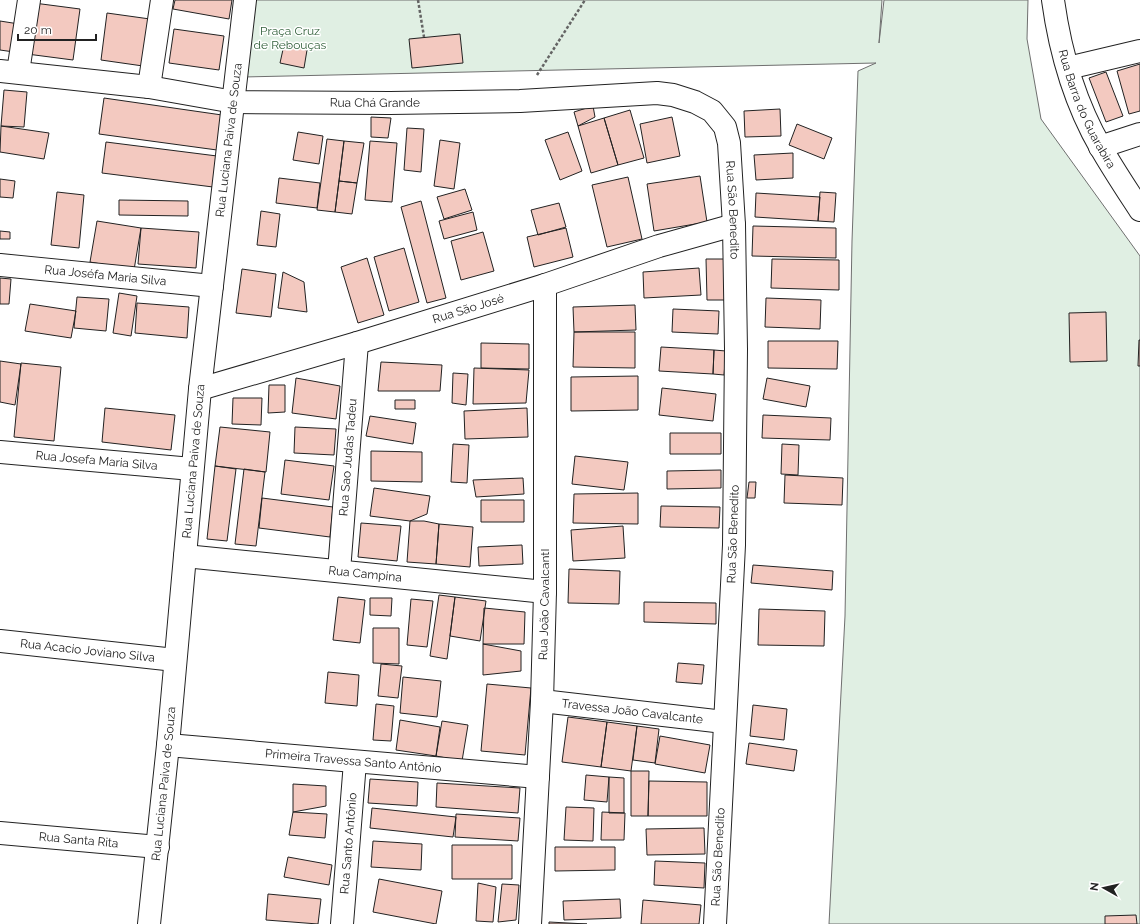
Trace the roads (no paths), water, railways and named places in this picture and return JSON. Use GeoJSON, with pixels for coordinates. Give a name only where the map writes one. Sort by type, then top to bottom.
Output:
{"type":"FeatureCollection","features":[{"type":"Feature","properties":{"kind":"street"},"geometry":{"type":"LineString","coordinates":[[9,72],[30,0]]}},
{"type":"Feature","properties":{"kind":"street"},"geometry":{"type":"LineString","coordinates":[[148,87],[162,0]]}},
{"type":"Feature","properties":{"kind":"street","name":"Rua Luciana Paiva de Souza"},"geometry":{"type":"LineString","coordinates":[[148,924],[158,848],[168,746],[200,389],[245,0]]}},
{"type":"Feature","properties":{"kind":"street","name":"Rua Barra do Guarabira"},"geometry":{"type":"LineString","coordinates":[[1053,0],[1056,23],[1076,93],[1100,147],[1140,210]]}},
{"type":"Feature","properties":{"kind":"street"},"geometry":{"type":"LineString","coordinates":[[1068,68],[1140,51]]}},
{"type":"Feature","properties":{"kind":"street","name":"Rua Chá Grande"},"geometry":{"type":"LineString","coordinates":[[9,72],[148,87],[234,102],[390,103],[520,101],[657,93],[673,95],[695,102],[712,110],[725,127],[729,143]]}},
{"type":"Feature","properties":{"kind":"street"},"geometry":{"type":"LineString","coordinates":[[1100,147],[1140,134]]}},
{"type":"Feature","properties":{"kind":"street","name":"Rua São Benedito"},"geometry":{"type":"LineString","coordinates":[[714,924],[734,545],[736,349],[734,225],[729,143]]}},
{"type":"Feature","properties":{"kind":"street","name":"Rua São José"},"geometry":{"type":"LineString","coordinates":[[200,389],[357,343],[545,285],[659,246],[734,225]]}},
{"type":"Feature","properties":{"kind":"street","name":"Rua Joséfa Maria Silva"},"geometry":{"type":"LineString","coordinates":[[0,265],[212,286]]}},
{"type":"Feature","properties":{"kind":"street","name":"Rua João CavalcantI"},"geometry":{"type":"LineString","coordinates":[[530,924],[542,701],[545,592],[545,285]]}},
{"type":"Feature","properties":{"kind":"street","name":"Rua Sao Judas Tadeu"},"geometry":{"type":"LineString","coordinates":[[339,571],[357,343]]}},
{"type":"Feature","properties":{"kind":"street","name":"Rua Josefa Maria Silva"},"geometry":{"type":"LineString","coordinates":[[0,452],[192,469]]}},
{"type":"Feature","properties":{"kind":"street","name":"Rua Campina"},"geometry":{"type":"LineString","coordinates":[[185,556],[545,592]]}},
{"type":"Feature","properties":{"kind":"street","name":"Rua Acacio Joviano Silva"},"geometry":{"type":"LineString","coordinates":[[0,641],[175,660]]}},
{"type":"Feature","properties":{"kind":"street","name":"Travessa João Cavalcante"},"geometry":{"type":"LineString","coordinates":[[542,701],[724,722]]}},
{"type":"Feature","properties":{"kind":"street","name":"Primeira Travessa Santo Antônio"},"geometry":{"type":"LineString","coordinates":[[168,746],[538,777]]}},
{"type":"Feature","properties":{"kind":"street","name":"Rua Santo Antônio"},"geometry":{"type":"LineString","coordinates":[[342,924],[355,762]]}},
{"type":"Feature","properties":{"kind":"street","name":"Rua Santa Rita"},"geometry":{"type":"LineString","coordinates":[[0,833],[158,848]]}},
{"type":"Feature","properties":{"kind":"park label","name":"Praça Cruz de Rebouças"},"geometry":{"type":"Point","coordinates":[290,38]}}]}
